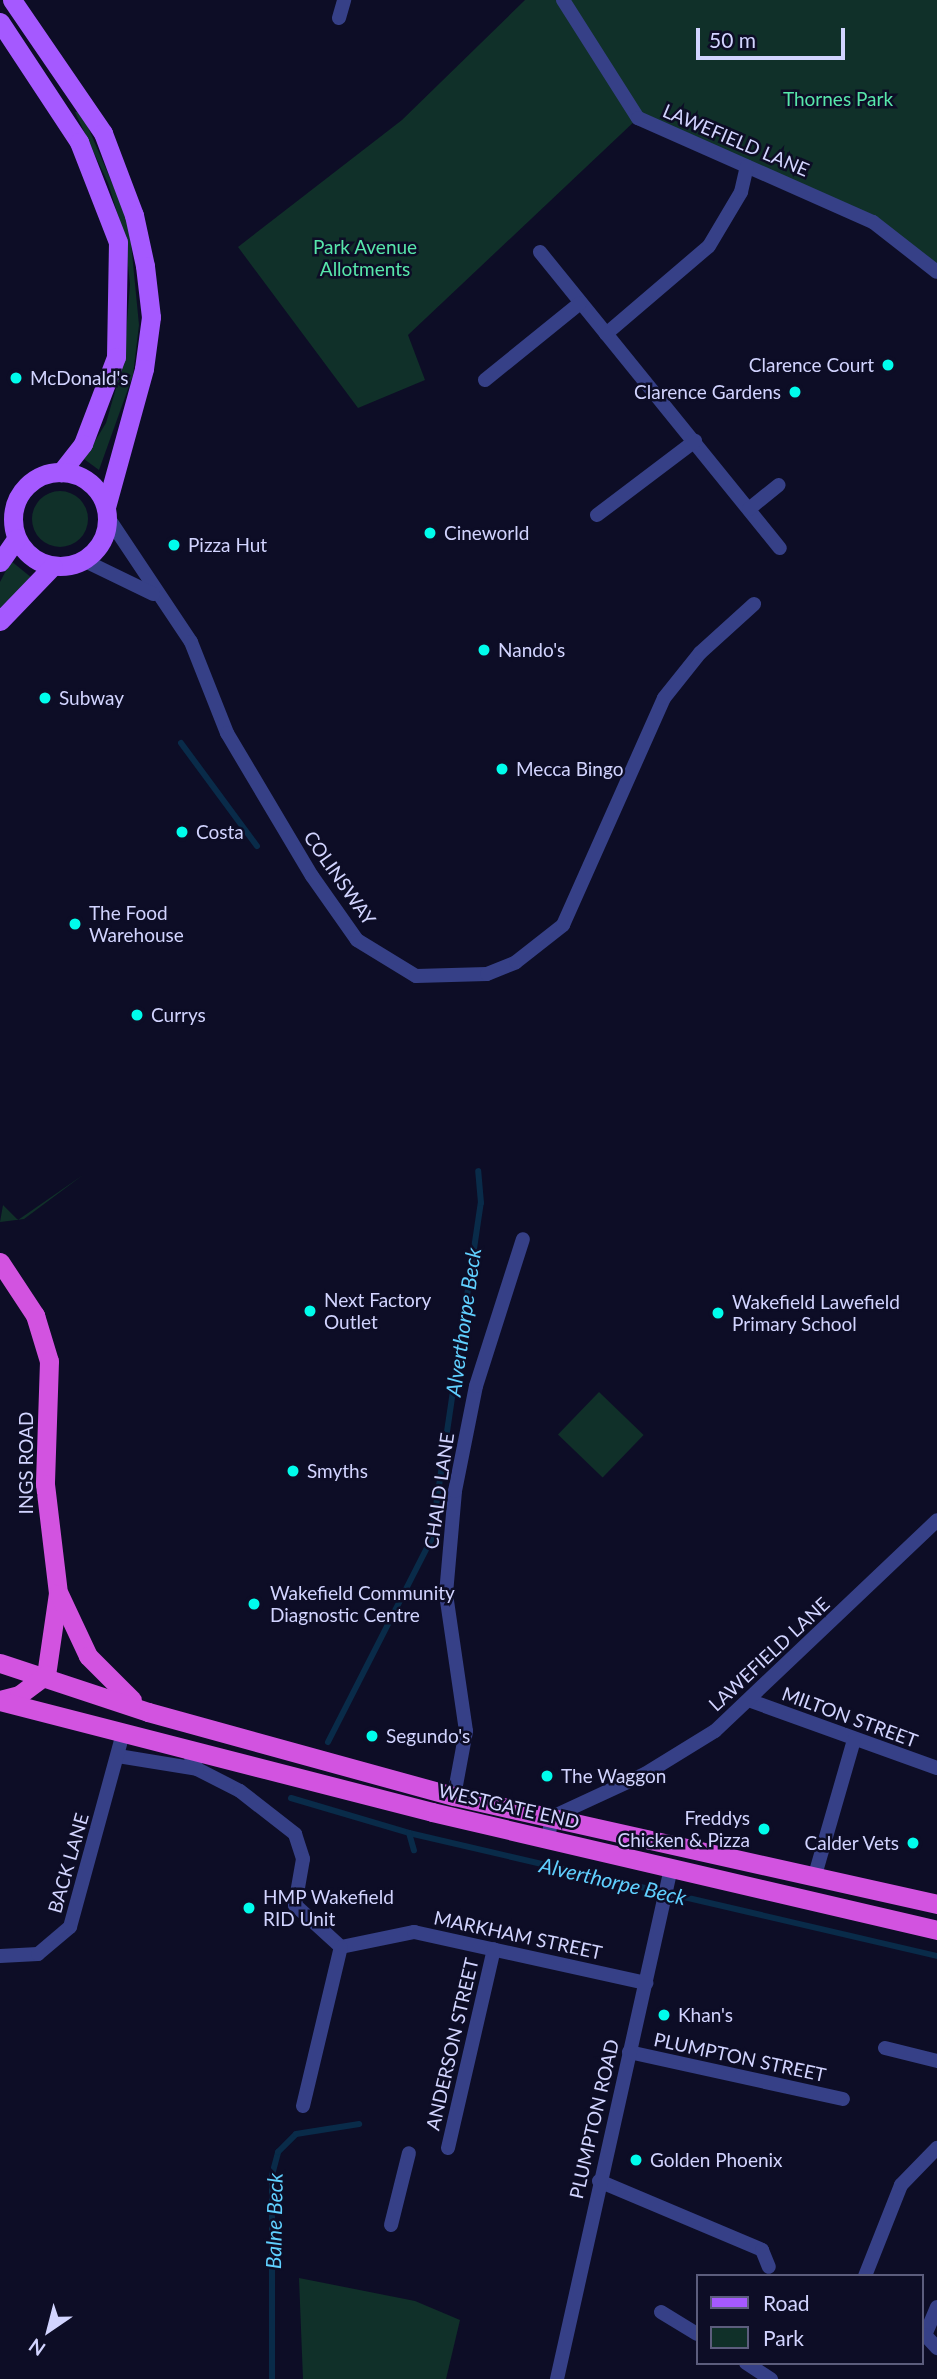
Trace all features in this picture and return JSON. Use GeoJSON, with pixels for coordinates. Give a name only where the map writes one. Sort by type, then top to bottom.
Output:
{"type":"FeatureCollection","features":[{"type":"Feature","properties":{"kind":"highway","name":"INGS ROAD"},"geometry":{"type":"LineString","coordinates":[[0,1262],[35,1315],[49,1361],[45,1484],[58,1593],[46,1675]]}},
{"type":"Feature","properties":{"kind":"highway"},"geometry":{"type":"LineString","coordinates":[[58,1593],[97,1668],[148,1712]]}},
{"type":"Feature","properties":{"kind":"highway","name":"WESTGATE END"},"geometry":{"type":"LineString","coordinates":[[0,1663],[86,1688],[148,1712],[454,1796],[937,1904]]}},
{"type":"Feature","properties":{"kind":"highway"},"geometry":{"type":"LineString","coordinates":[[0,1700],[19,1695],[46,1675]]}},
{"type":"Feature","properties":{"kind":"highway","name":"WESTGATE END"},"geometry":{"type":"LineString","coordinates":[[0,1700],[670,1871],[937,1930]]}},
{"type":"Feature","properties":{"kind":"highway"},"geometry":{"type":"LineString","coordinates":[[632,1834],[670,1871]]}},
{"type":"Feature","properties":{"kind":"main road"},"geometry":{"type":"LineString","coordinates":[[12,0],[88,106],[115,158],[145,266],[151,317],[144,369],[106,512],[104,538],[83,560],[53,566],[38,561],[17,538],[13,513],[22,491],[40,476],[61,472],[89,482],[106,512]]}},
{"type":"Feature","properties":{"kind":"main road"},"geometry":{"type":"LineString","coordinates":[[0,22],[79,142],[118,242],[116,357],[83,444],[61,472]]}},
{"type":"Feature","properties":{"kind":"main road"},"geometry":{"type":"LineString","coordinates":[[0,562],[17,538]]}},
{"type":"Feature","properties":{"kind":"main road"},"geometry":{"type":"LineString","coordinates":[[0,621],[53,566]]}},
{"type":"Feature","properties":{"kind":"street"},"geometry":{"type":"LineString","coordinates":[[339,18],[344,0]]}},
{"type":"Feature","properties":{"kind":"street","name":"LAWEFIELD LANE"},"geometry":{"type":"LineString","coordinates":[[563,0],[638,118],[873,222],[937,272]]}},
{"type":"Feature","properties":{"kind":"street"},"geometry":{"type":"LineString","coordinates":[[606,334],[709,246],[741,192],[747,167]]}},
{"type":"Feature","properties":{"kind":"street"},"geometry":{"type":"LineString","coordinates":[[540,252],[780,548]]}},
{"type":"Feature","properties":{"kind":"street"},"geometry":{"type":"LineString","coordinates":[[485,380],[580,303]]}},
{"type":"Feature","properties":{"kind":"street"},"geometry":{"type":"LineString","coordinates":[[597,515],[695,441]]}},
{"type":"Feature","properties":{"kind":"street"},"geometry":{"type":"LineString","coordinates":[[749,509],[779,485]]}},
{"type":"Feature","properties":{"kind":"street","name":"COLINSWAY"},"geometry":{"type":"LineString","coordinates":[[106,512],[191,642],[226,733],[266,801],[357,940],[416,976],[458,978],[516,962],[563,925],[664,698],[700,653],[754,604]]}},
{"type":"Feature","properties":{"kind":"street","name":"COLINSWAY"},"geometry":{"type":"LineString","coordinates":[[83,560],[160,598]]}},
{"type":"Feature","properties":{"kind":"street","name":"CHALD LANE"},"geometry":{"type":"LineString","coordinates":[[454,1796],[466,1731],[446,1594],[454,1491],[476,1386],[523,1239]]}},
{"type":"Feature","properties":{"kind":"street","name":"LAWEFIELD LANE"},"geometry":{"type":"LineString","coordinates":[[552,1816],[645,1774],[751,1702],[931,1533],[937,1520]]}},
{"type":"Feature","properties":{"kind":"street","name":"MILTON STREET"},"geometry":{"type":"LineString","coordinates":[[751,1702],[937,1768]]}},
{"type":"Feature","properties":{"kind":"street","name":"BACK LANE"},"geometry":{"type":"LineString","coordinates":[[0,1956],[38,1954],[69,1927],[123,1732]]}},
{"type":"Feature","properties":{"kind":"street"},"geometry":{"type":"LineString","coordinates":[[815,1875],[854,1740]]}},
{"type":"Feature","properties":{"kind":"street"},"geometry":{"type":"LineString","coordinates":[[187,1749],[197,1769]]}},
{"type":"Feature","properties":{"kind":"street"},"geometry":{"type":"LineString","coordinates":[[118,1756],[197,1769],[240,1791],[295,1834],[303,1859],[295,1906],[341,1947],[303,2106]]}},
{"type":"Feature","properties":{"kind":"street"},"geometry":{"type":"LineString","coordinates":[[548,1838],[552,1816]]}},
{"type":"Feature","properties":{"kind":"street","name":"PLUMPTON ROAD"},"geometry":{"type":"LineString","coordinates":[[557,2379],[670,1871]]}},
{"type":"Feature","properties":{"kind":"street","name":"MARKHAM STREET"},"geometry":{"type":"LineString","coordinates":[[341,1947],[414,1932],[646,1983]]}},
{"type":"Feature","properties":{"kind":"street","name":"ANDERSON STREET"},"geometry":{"type":"LineString","coordinates":[[448,2148],[494,1949]]}},
{"type":"Feature","properties":{"kind":"street"},"geometry":{"type":"LineString","coordinates":[[885,2048],[937,2061]]}},
{"type":"Feature","properties":{"kind":"street","name":"PLUMPTON STREET"},"geometry":{"type":"LineString","coordinates":[[629,2052],[843,2099]]}},
{"type":"Feature","properties":{"kind":"street"},"geometry":{"type":"LineString","coordinates":[[866,2274],[901,2185],[937,2148]]}},
{"type":"Feature","properties":{"kind":"street"},"geometry":{"type":"LineString","coordinates":[[391,2225],[409,2153]]}},
{"type":"Feature","properties":{"kind":"street"},"geometry":{"type":"LineString","coordinates":[[599,2181],[762,2250],[769,2267]]}},
{"type":"Feature","properties":{"kind":"street"},"geometry":{"type":"LineString","coordinates":[[937,2306],[925,2335],[937,2348]]}},
{"type":"Feature","properties":{"kind":"street"},"geometry":{"type":"LineString","coordinates":[[661,2312],[696,2333]]}},
{"type":"Feature","properties":{"kind":"street"},"geometry":{"type":"LineString","coordinates":[[749,2365],[771,2379]]}},
{"type":"Feature","properties":{"kind":"green space"},"geometry":{"type":"Polygon","coordinates":[[[525,0],[937,0],[937,272],[873,221],[638,118],[408,335],[425,380],[358,408],[238,247],[402,120],[525,0]]]}},
{"type":"Feature","properties":{"kind":"green space"},"geometry":{"type":"Polygon","coordinates":[[[81,111],[129,222],[139,325],[133,375],[99,470],[84,459],[106,423],[124,360],[130,284],[125,238],[108,183],[75,112],[81,111]]]}},
{"type":"Feature","properties":{"kind":"green space"},"geometry":{"type":"Polygon","coordinates":[[[60,491],[71,493],[80,499],[86,508],[86,530],[80,539],[71,545],[60,547],[49,545],[40,539],[34,530],[32,519],[34,508],[40,499],[49,493],[60,491]]]}},
{"type":"Feature","properties":{"kind":"green space"},"geometry":{"type":"Polygon","coordinates":[[[11,561],[32,578],[0,608],[0,582],[11,561]]]}},
{"type":"Feature","properties":{"kind":"green space"},"geometry":{"type":"Polygon","coordinates":[[[83,1175],[24,1219],[18,1220],[83,1175]]]}},
{"type":"Feature","properties":{"kind":"green space"},"geometry":{"type":"Polygon","coordinates":[[[3,1205],[18,1220],[0,1222],[3,1205]]]}},
{"type":"Feature","properties":{"kind":"green space"},"geometry":{"type":"Polygon","coordinates":[[[599,1392],[644,1435],[603,1478],[558,1434],[599,1392]]]}},
{"type":"Feature","properties":{"kind":"green space"},"geometry":{"type":"Polygon","coordinates":[[[299,2278],[415,2301],[460,2320],[446,2379],[303,2379],[299,2278]]]}},
{"type":"Feature","properties":{"kind":"waterway","name":"Alverthorpe Beck"},"geometry":{"type":"LineString","coordinates":[[181,743],[257,846]]}},
{"type":"Feature","properties":{"kind":"waterway","name":"Alverthorpe Beck"},"geometry":{"type":"LineString","coordinates":[[328,1742],[431,1540],[481,1203],[478,1171]]}},
{"type":"Feature","properties":{"kind":"waterway","name":"Alverthorpe Beck"},"geometry":{"type":"LineString","coordinates":[[291,1798],[409,1833],[937,1956]]}},
{"type":"Feature","properties":{"kind":"waterway","name":"Balne Beck"},"geometry":{"type":"LineString","coordinates":[[409,1833],[414,1850]]}},
{"type":"Feature","properties":{"kind":"waterway","name":"Balne Beck"},"geometry":{"type":"LineString","coordinates":[[272,2379],[272,2175],[278,2152],[296,2134],[359,2124]]}},
{"type":"Feature","properties":{"kind":"place","name":"Clarence Court"},"geometry":{"type":"Point","coordinates":[888,365]}},
{"type":"Feature","properties":{"kind":"place","name":"McDonald's"},"geometry":{"type":"Point","coordinates":[16,378]}},
{"type":"Feature","properties":{"kind":"place","name":"Clarence Gardens"},"geometry":{"type":"Point","coordinates":[795,392]}},
{"type":"Feature","properties":{"kind":"place","name":"Cineworld"},"geometry":{"type":"Point","coordinates":[430,533]}},
{"type":"Feature","properties":{"kind":"place","name":"Pizza Hut"},"geometry":{"type":"Point","coordinates":[174,545]}},
{"type":"Feature","properties":{"kind":"place","name":"Nando's"},"geometry":{"type":"Point","coordinates":[484,650]}},
{"type":"Feature","properties":{"kind":"place","name":"Subway"},"geometry":{"type":"Point","coordinates":[45,698]}},
{"type":"Feature","properties":{"kind":"place","name":"Mecca Bingo"},"geometry":{"type":"Point","coordinates":[502,769]}},
{"type":"Feature","properties":{"kind":"place","name":"Costa"},"geometry":{"type":"Point","coordinates":[182,832]}},
{"type":"Feature","properties":{"kind":"place","name":"The Food Warehouse"},"geometry":{"type":"Point","coordinates":[75,924]}},
{"type":"Feature","properties":{"kind":"place","name":"Currys"},"geometry":{"type":"Point","coordinates":[137,1015]}},
{"type":"Feature","properties":{"kind":"place","name":"Next Factory Outlet"},"geometry":{"type":"Point","coordinates":[310,1311]}},
{"type":"Feature","properties":{"kind":"place","name":"Wakefield Lawefield Primary School"},"geometry":{"type":"Point","coordinates":[718,1313]}},
{"type":"Feature","properties":{"kind":"place","name":"Smyths"},"geometry":{"type":"Point","coordinates":[293,1471]}},
{"type":"Feature","properties":{"kind":"place","name":"Wakefield Community Diagnostic Centre"},"geometry":{"type":"Point","coordinates":[254,1604]}},
{"type":"Feature","properties":{"kind":"place","name":"Segundo's"},"geometry":{"type":"Point","coordinates":[372,1736]}},
{"type":"Feature","properties":{"kind":"place","name":"The Waggon"},"geometry":{"type":"Point","coordinates":[547,1776]}},
{"type":"Feature","properties":{"kind":"place","name":"Freddys Chicken & Pizza"},"geometry":{"type":"Point","coordinates":[764,1829]}},
{"type":"Feature","properties":{"kind":"place","name":"Calder Vets"},"geometry":{"type":"Point","coordinates":[913,1843]}},
{"type":"Feature","properties":{"kind":"place","name":"HMP Wakefield RID Unit"},"geometry":{"type":"Point","coordinates":[249,1908]}},
{"type":"Feature","properties":{"kind":"place","name":"Khan's"},"geometry":{"type":"Point","coordinates":[664,2015]}},
{"type":"Feature","properties":{"kind":"place","name":"Golden Phoenix"},"geometry":{"type":"Point","coordinates":[636,2160]}},
{"type":"Feature","properties":{"kind":"park label","name":"Thornes Park"},"geometry":{"type":"Point","coordinates":[838,99]}},
{"type":"Feature","properties":{"kind":"park label","name":"Park Avenue Allotments"},"geometry":{"type":"Point","coordinates":[365,258]}}]}
